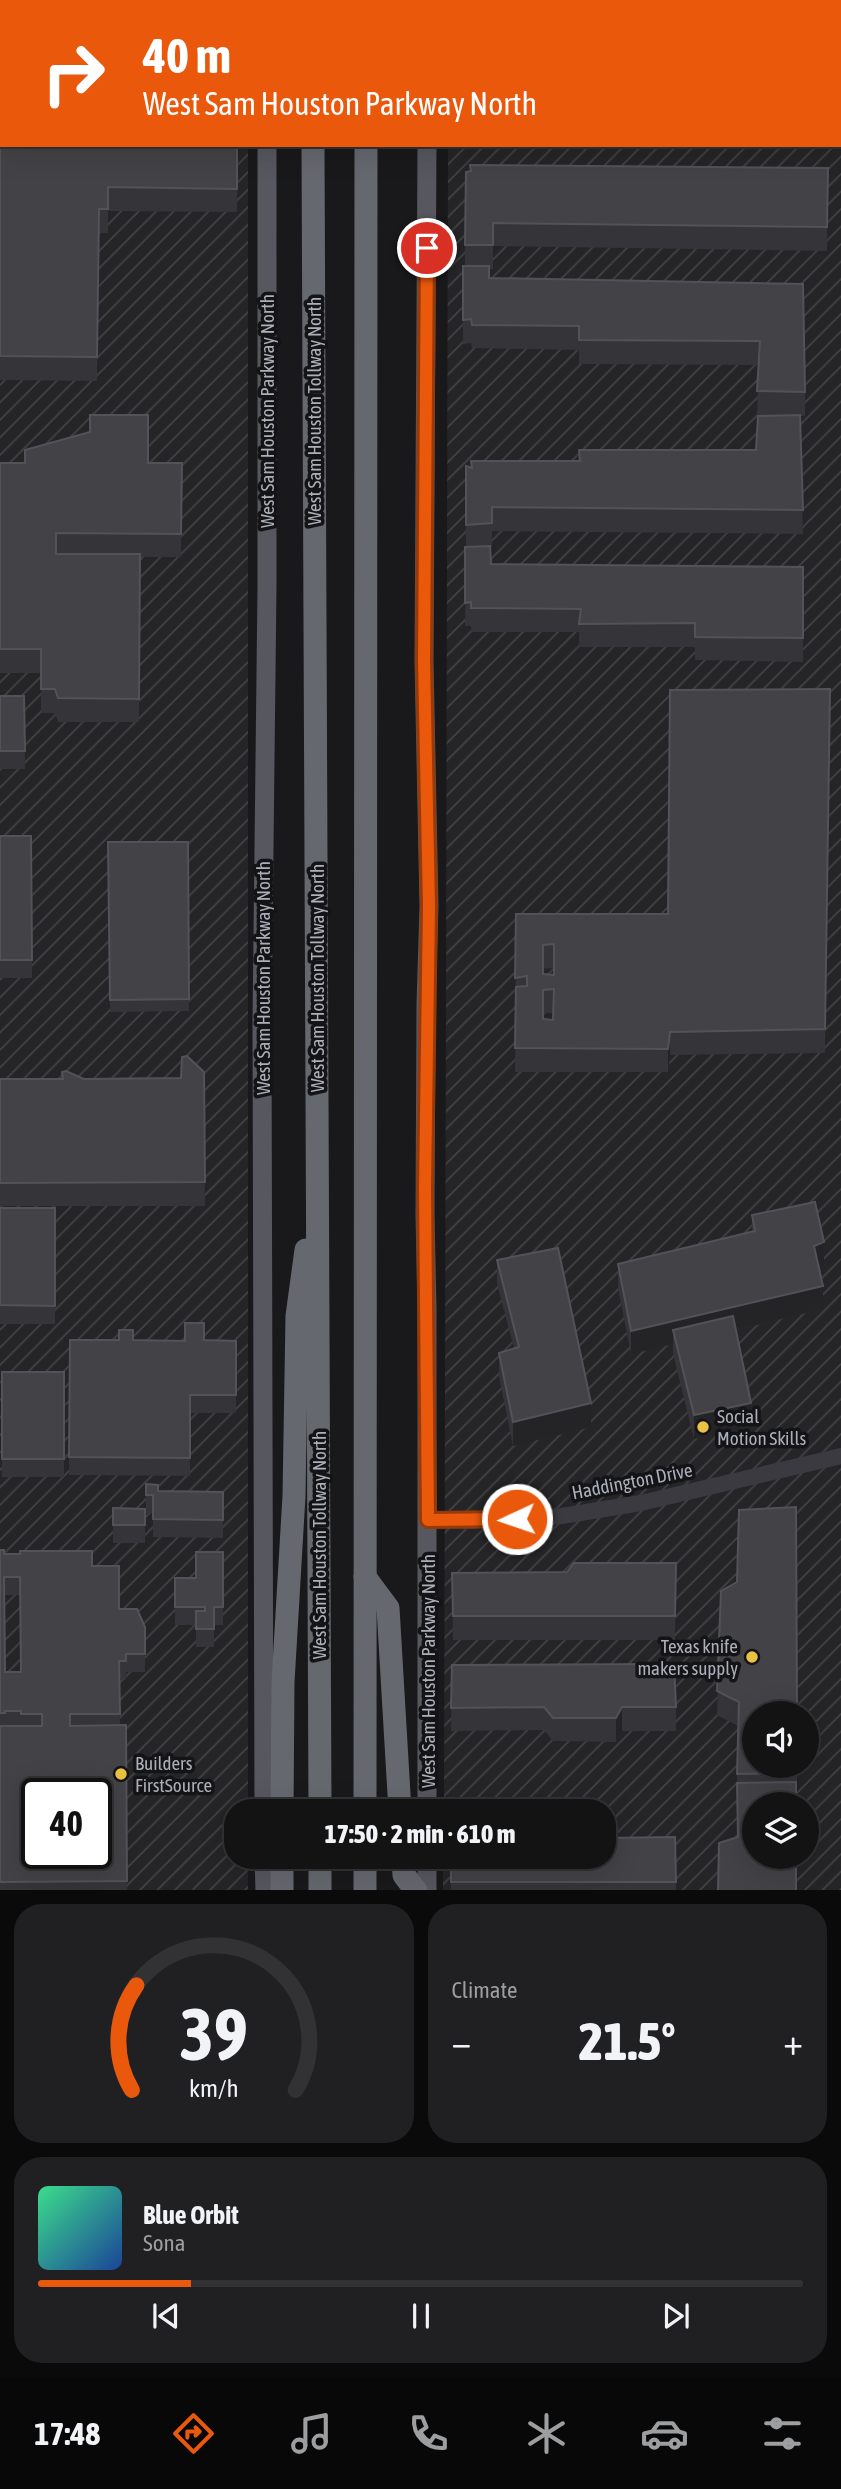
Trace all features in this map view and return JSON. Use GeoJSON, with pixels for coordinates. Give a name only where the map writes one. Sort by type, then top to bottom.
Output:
{"type":"FeatureCollection","features":[{"type":"Feature","properties":{"kind":"highway","name":"West Sam Houston Tollway North"},"geometry":{"type":"LineString","coordinates":[[313,147],[320,1799]]}},
{"type":"Feature","properties":{"kind":"highway"},"geometry":{"type":"LineString","coordinates":[[365,1799],[366,147]]}},
{"type":"Feature","properties":{"kind":"highway"},"geometry":{"type":"LineString","coordinates":[[282,1799],[283,1682],[294,1496],[297,1316],[317,1167]]}},
{"type":"Feature","properties":{"kind":"highway"},"geometry":{"type":"LineString","coordinates":[[365,1577],[388,1608],[399,1799]]}},
{"type":"Feature","properties":{"kind":"highway"},"geometry":{"type":"LineString","coordinates":[[282,1869],[282,1890]]}},
{"type":"Feature","properties":{"kind":"highway"},"geometry":{"type":"LineString","coordinates":[[320,1869],[320,1890]]}},
{"type":"Feature","properties":{"kind":"highway"},"geometry":{"type":"LineString","coordinates":[[365,1869],[365,1890]]}},
{"type":"Feature","properties":{"kind":"highway"},"geometry":{"type":"LineString","coordinates":[[404,1869],[404,1875],[415,1890]]}},
{"type":"Feature","properties":{"kind":"main road","name":"West Sam Houston Parkway North"},"geometry":{"type":"LineString","coordinates":[[264,1799],[262,1024],[267,586],[267,147]]}},
{"type":"Feature","properties":{"kind":"main road","name":"West Sam Houston Parkway North"},"geometry":{"type":"LineString","coordinates":[[427,147],[424,661],[429,906],[425,1188],[427,1799]]}},
{"type":"Feature","properties":{"kind":"main road"},"geometry":{"type":"LineString","coordinates":[[264,1869],[265,1890]]}},
{"type":"Feature","properties":{"kind":"main road"},"geometry":{"type":"LineString","coordinates":[[427,1869],[427,1890]]}},
{"type":"Feature","properties":{"kind":"street","name":"Haddington Drive"},"geometry":{"type":"LineString","coordinates":[[428,1520],[471,1521],[562,1516],[641,1503],[841,1456]]}},
{"type":"Feature","properties":{"kind":"shaded area"},"geometry":{"type":"Polygon","coordinates":[[[0,147],[248,147],[248,1799],[224,1799],[224,1869],[248,1869],[248,1890],[0,1890],[0,147]]]}},
{"type":"Feature","properties":{"kind":"shaded area"},"geometry":{"type":"Polygon","coordinates":[[[448,147],[841,147],[841,1890],[443,1890],[443,1869],[616,1869],[616,1799],[444,1799],[448,147]]]}},
{"type":"Feature","properties":{"kind":"building"},"geometry":{"type":"Polygon","coordinates":[[[0,147],[237,147],[237,189],[108,187],[108,209],[99,209],[97,357],[0,356],[0,147]]]}},
{"type":"Feature","properties":{"kind":"building"},"geometry":{"type":"Polygon","coordinates":[[[470,165],[828,168],[827,227],[493,223],[493,245],[465,245],[466,172],[471,171],[470,165]]]}},
{"type":"Feature","properties":{"kind":"building"},"geometry":{"type":"Polygon","coordinates":[[[463,266],[489,266],[489,278],[803,284],[805,392],[757,391],[760,341],[579,340],[579,326],[472,325],[471,319],[463,320],[463,266]]]}},
{"type":"Feature","properties":{"kind":"building"},"geometry":{"type":"Polygon","coordinates":[[[90,415],[148,415],[148,463],[182,463],[181,534],[56,533],[56,554],[140,554],[139,699],[58,698],[55,689],[41,689],[41,649],[0,649],[0,463],[25,463],[25,450],[90,432],[90,415]]]}},
{"type":"Feature","properties":{"kind":"building"},"geometry":{"type":"Polygon","coordinates":[[[800,415],[803,510],[492,507],[492,523],[466,525],[466,466],[472,468],[471,461],[580,461],[579,450],[756,450],[758,416],[800,415]]]}},
{"type":"Feature","properties":{"kind":"building"},"geometry":{"type":"Polygon","coordinates":[[[490,546],[491,564],[803,567],[803,638],[695,637],[695,623],[579,624],[581,609],[471,608],[471,602],[465,603],[465,547],[490,546]]]}},
{"type":"Feature","properties":{"kind":"building"},"geometry":{"type":"Polygon","coordinates":[[[830,689],[825,1029],[670,1032],[668,1049],[515,1048],[516,987],[527,986],[527,976],[515,978],[516,914],[668,914],[670,690],[830,689]],[[554,944],[543,945],[543,974],[554,975],[554,944]],[[554,989],[543,990],[543,1019],[553,1020],[554,989]]]}},
{"type":"Feature","properties":{"kind":"building"},"geometry":{"type":"Polygon","coordinates":[[[0,696],[24,696],[25,751],[0,751],[0,696]]]}},
{"type":"Feature","properties":{"kind":"building"},"geometry":{"type":"Polygon","coordinates":[[[0,836],[31,836],[32,960],[0,960],[0,836]]]}},
{"type":"Feature","properties":{"kind":"building"},"geometry":{"type":"Polygon","coordinates":[[[108,842],[188,842],[189,999],[110,1000],[108,842]]]}},
{"type":"Feature","properties":{"kind":"building"},"geometry":{"type":"Polygon","coordinates":[[[187,1056],[204,1072],[205,1182],[0,1183],[0,1079],[63,1079],[62,1072],[66,1071],[84,1079],[181,1078],[182,1057],[187,1056]]]}},
{"type":"Feature","properties":{"kind":"building"},"geometry":{"type":"Polygon","coordinates":[[[815,1202],[824,1242],[814,1246],[823,1286],[631,1331],[618,1264],[755,1231],[752,1215],[815,1202]]]}},
{"type":"Feature","properties":{"kind":"building"},"geometry":{"type":"Polygon","coordinates":[[[0,1208],[55,1208],[55,1306],[0,1305],[0,1208]]]}},
{"type":"Feature","properties":{"kind":"building"},"geometry":{"type":"Polygon","coordinates":[[[558,1248],[591,1403],[513,1422],[499,1353],[519,1347],[497,1260],[558,1248]]]}},
{"type":"Feature","properties":{"kind":"building"},"geometry":{"type":"Polygon","coordinates":[[[733,1316],[751,1403],[694,1415],[673,1330],[733,1316]]]}},
{"type":"Feature","properties":{"kind":"building"},"geometry":{"type":"Polygon","coordinates":[[[185,1323],[204,1323],[204,1340],[236,1341],[236,1395],[190,1395],[190,1458],[69,1457],[70,1340],[119,1340],[119,1330],[133,1330],[133,1340],[185,1341],[185,1323]]]}},
{"type":"Feature","properties":{"kind":"building"},"geometry":{"type":"Polygon","coordinates":[[[2,1372],[64,1372],[64,1459],[2,1459],[2,1372]]]}},
{"type":"Feature","properties":{"kind":"building"},"geometry":{"type":"Polygon","coordinates":[[[146,1484],[158,1485],[158,1491],[223,1492],[223,1520],[153,1519],[153,1495],[146,1495],[146,1484]]]}},
{"type":"Feature","properties":{"kind":"building"},"geometry":{"type":"Polygon","coordinates":[[[796,1507],[797,1701],[742,1701],[742,1774],[737,1774],[739,1702],[717,1691],[721,1591],[737,1582],[739,1510],[796,1507]]]}},
{"type":"Feature","properties":{"kind":"building"},"geometry":{"type":"Polygon","coordinates":[[[113,1508],[145,1509],[145,1525],[113,1525],[113,1508]]]}},
{"type":"Feature","properties":{"kind":"building"},"geometry":{"type":"Polygon","coordinates":[[[0,1550],[4,1550],[4,1554],[20,1554],[20,1551],[92,1551],[92,1566],[119,1566],[119,1609],[137,1609],[145,1627],[145,1654],[126,1654],[126,1661],[119,1661],[120,1714],[70,1714],[70,1726],[126,1725],[127,1881],[0,1882],[0,1726],[42,1726],[42,1714],[21,1714],[21,1711],[0,1713],[0,1550]],[[4,1577],[5,1672],[21,1672],[20,1577],[4,1577]]]}},
{"type":"Feature","properties":{"kind":"building"},"geometry":{"type":"Polygon","coordinates":[[[196,1552],[223,1552],[223,1607],[214,1607],[214,1629],[196,1629],[196,1611],[205,1611],[205,1607],[175,1607],[175,1578],[196,1578],[196,1552]]]}},
{"type":"Feature","properties":{"kind":"building"},"geometry":{"type":"Polygon","coordinates":[[[574,1563],[676,1563],[675,1616],[453,1616],[452,1573],[567,1572],[574,1563]]]}},
{"type":"Feature","properties":{"kind":"building"},"geometry":{"type":"Polygon","coordinates":[[[674,1664],[676,1707],[622,1707],[616,1718],[553,1718],[544,1707],[451,1708],[452,1665],[674,1664]]]}},
{"type":"Feature","properties":{"kind":"building"},"geometry":{"type":"Polygon","coordinates":[[[796,1782],[796,1792],[742,1792],[742,1869],[796,1869],[796,1890],[718,1890],[719,1843],[738,1837],[737,1783],[796,1782]]]}},
{"type":"Feature","properties":{"kind":"building"},"geometry":{"type":"Polygon","coordinates":[[[675,1837],[676,1882],[451,1882],[451,1869],[616,1869],[616,1838],[675,1837]]]}},
{"type":"Feature","properties":{"kind":"place","name":"Social Motion Skills"},"geometry":{"type":"Point","coordinates":[703,1427]}},
{"type":"Feature","properties":{"kind":"place","name":"Texas knife makers supply"},"geometry":{"type":"Point","coordinates":[752,1657]}},
{"type":"Feature","properties":{"kind":"place","name":"Builders FirstSource"},"geometry":{"type":"Point","coordinates":[121,1774]}},
{"type":"Feature","properties":{"kind":"route"},"geometry":{"type":"LineString","coordinates":[[427,248],[424,661],[429,906],[425,1188],[428,1520],[517,1519]]}}]}
